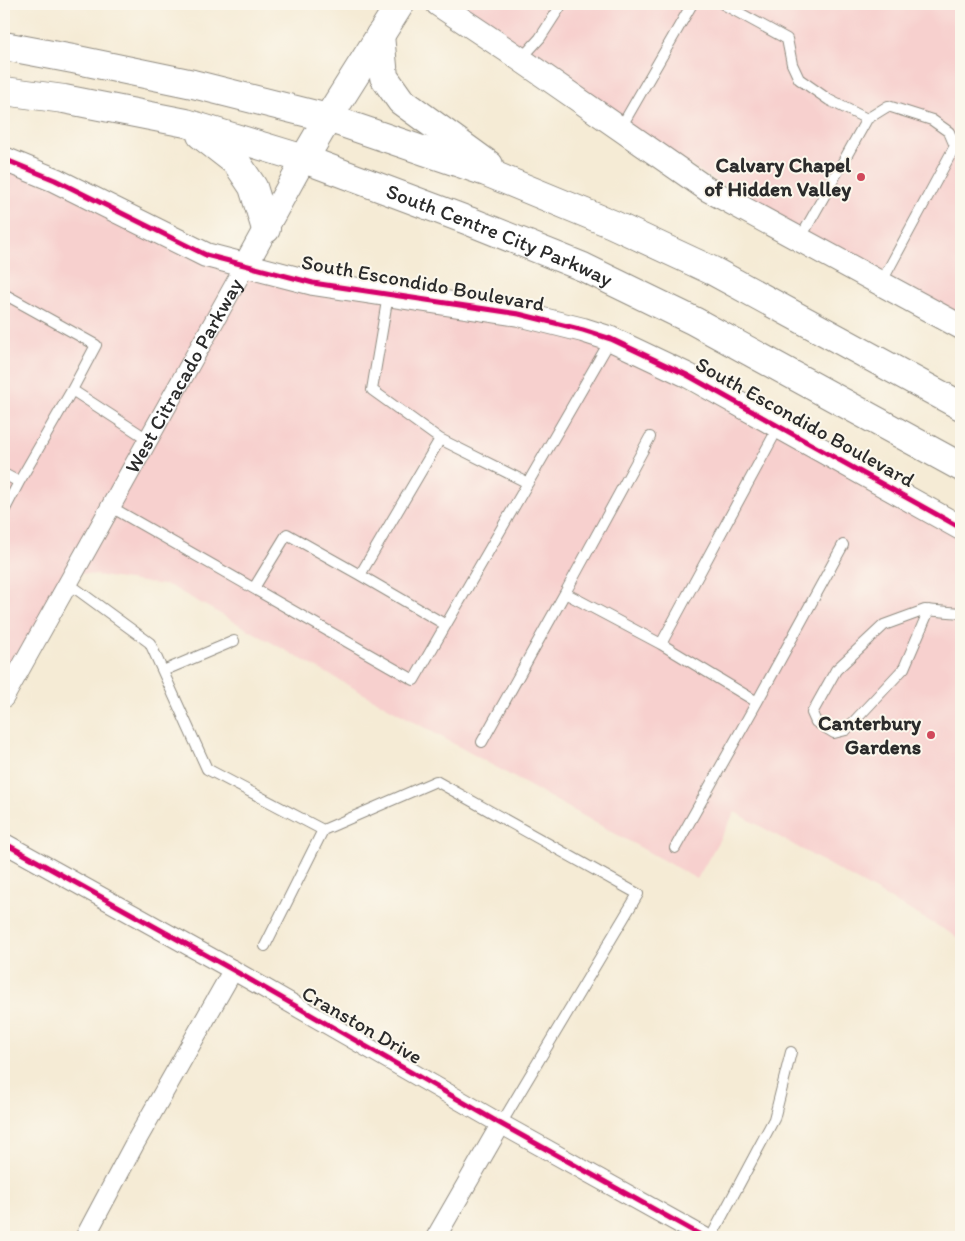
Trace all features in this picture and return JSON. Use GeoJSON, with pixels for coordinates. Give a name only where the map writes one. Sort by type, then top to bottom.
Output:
{"type":"FeatureCollection","features":[{"type":"Feature","properties":{"kind":"main road","name":"West Citracado Parkway"},"geometry":{"type":"LineString","coordinates":[[304,159],[400,4]]}},
{"type":"Feature","properties":{"kind":"main road"},"geometry":{"type":"LineString","coordinates":[[380,35],[384,77],[401,101],[514,184]]}},
{"type":"Feature","properties":{"kind":"main road"},"geometry":{"type":"LineString","coordinates":[[4,46],[193,84],[328,118],[486,172],[612,224],[713,271],[961,406]]}},
{"type":"Feature","properties":{"kind":"main road","name":"South Centre City Parkway"},"geometry":{"type":"LineString","coordinates":[[4,91],[64,99],[186,123],[304,159],[469,221],[583,266],[694,321],[961,466]]}},
{"type":"Feature","properties":{"kind":"main road"},"geometry":{"type":"LineString","coordinates":[[186,123],[237,163],[253,187],[266,229]]}},
{"type":"Feature","properties":{"kind":"street"},"geometry":{"type":"LineString","coordinates":[[438,4],[707,189],[961,327]]}},
{"type":"Feature","properties":{"kind":"street","name":"South Escondido Boulevard"},"geometry":{"type":"LineString","coordinates":[[4,159],[55,180],[202,253],[245,266],[313,284],[519,314],[611,339],[686,375],[961,528]]}},
{"type":"Feature","properties":{"kind":"street","name":"West Citracado Parkway"},"geometry":{"type":"LineString","coordinates":[[4,698],[304,159]]}},
{"type":"Feature","properties":{"kind":"street","name":"Cranston Drive"},"geometry":{"type":"LineString","coordinates":[[4,843],[233,970],[501,1124],[704,1237]]}},
{"type":"Feature","properties":{"kind":"street"},"geometry":{"type":"LineString","coordinates":[[85,1237],[233,970]]}},
{"type":"Feature","properties":{"kind":"street"},"geometry":{"type":"LineString","coordinates":[[436,1237],[501,1124]]}},
{"type":"Feature","properties":{"kind":"lane"},"geometry":{"type":"LineString","coordinates":[[520,59],[540,38],[562,4]]}},
{"type":"Feature","properties":{"kind":"lane"},"geometry":{"type":"LineString","coordinates":[[620,129],[692,4]]}},
{"type":"Feature","properties":{"kind":"lane"},"geometry":{"type":"LineString","coordinates":[[723,4],[787,38],[792,64],[799,79],[829,100],[867,120]]}},
{"type":"Feature","properties":{"kind":"lane"},"geometry":{"type":"LineString","coordinates":[[800,239],[867,120],[888,106],[932,120],[949,132],[955,146],[881,283]]}},
{"type":"Feature","properties":{"kind":"lane"},"geometry":{"type":"LineString","coordinates":[[4,294],[96,345],[4,510]]}},
{"type":"Feature","properties":{"kind":"lane"},"geometry":{"type":"LineString","coordinates":[[388,295],[372,390],[440,439],[528,483]]}},
{"type":"Feature","properties":{"kind":"lane"},"geometry":{"type":"LineString","coordinates":[[111,507],[414,680],[611,339]]}},
{"type":"Feature","properties":{"kind":"lane"},"geometry":{"type":"LineString","coordinates":[[72,390],[149,440]]}},
{"type":"Feature","properties":{"kind":"lane"},"geometry":{"type":"LineString","coordinates":[[661,644],[779,426]]}},
{"type":"Feature","properties":{"kind":"lane"},"geometry":{"type":"LineString","coordinates":[[482,742],[650,437]]}},
{"type":"Feature","properties":{"kind":"lane"},"geometry":{"type":"LineString","coordinates":[[360,575],[440,439]]}},
{"type":"Feature","properties":{"kind":"lane"},"geometry":{"type":"LineString","coordinates":[[4,474],[20,482]]}},
{"type":"Feature","properties":{"kind":"lane"},"geometry":{"type":"LineString","coordinates":[[254,588],[288,534],[446,625]]}},
{"type":"Feature","properties":{"kind":"lane"},"geometry":{"type":"LineString","coordinates":[[675,848],[843,546]]}},
{"type":"Feature","properties":{"kind":"lane"},"geometry":{"type":"LineString","coordinates":[[68,583],[150,643],[207,769],[323,830]]}},
{"type":"Feature","properties":{"kind":"lane"},"geometry":{"type":"LineString","coordinates":[[565,593],[661,644],[757,702]]}},
{"type":"Feature","properties":{"kind":"lane"},"geometry":{"type":"LineString","coordinates":[[929,610],[904,668],[846,730],[834,734],[816,722],[812,713],[836,670],[884,625],[925,610],[929,610],[961,613]]}},
{"type":"Feature","properties":{"kind":"lane"},"geometry":{"type":"LineString","coordinates":[[163,671],[234,641]]}},
{"type":"Feature","properties":{"kind":"lane"},"geometry":{"type":"LineString","coordinates":[[265,946],[323,830],[436,781],[638,894],[501,1124]]}},
{"type":"Feature","properties":{"kind":"lane"},"geometry":{"type":"LineString","coordinates":[[712,1237],[774,1119],[791,1052]]}},
{"type":"Feature","properties":{"kind":"shaded area"},"geometry":{"type":"Polygon","coordinates":[[[428,4],[956,4],[961,7],[961,327],[881,283],[428,4]]]}},
{"type":"Feature","properties":{"kind":"shaded area"},"geometry":{"type":"Polygon","coordinates":[[[4,159],[206,255],[583,330],[961,528],[961,939],[735,812],[697,879],[170,586],[74,572],[4,698],[4,159]]]}},
{"type":"Feature","properties":{"kind":"cycle path"},"geometry":{"type":"LineString","coordinates":[[4,159],[55,180],[206,255],[313,283],[519,314],[611,339],[687,375],[961,528]]}},
{"type":"Feature","properties":{"kind":"cycle path"},"geometry":{"type":"LineString","coordinates":[[4,843],[233,970],[501,1124],[704,1237]]}},
{"type":"Feature","properties":{"kind":"place","name":"Calvary Chapel of Hidden Valley"},"geometry":{"type":"Point","coordinates":[861,177]}},
{"type":"Feature","properties":{"kind":"place","name":"Canterbury Gardens"},"geometry":{"type":"Point","coordinates":[931,735]}}]}
